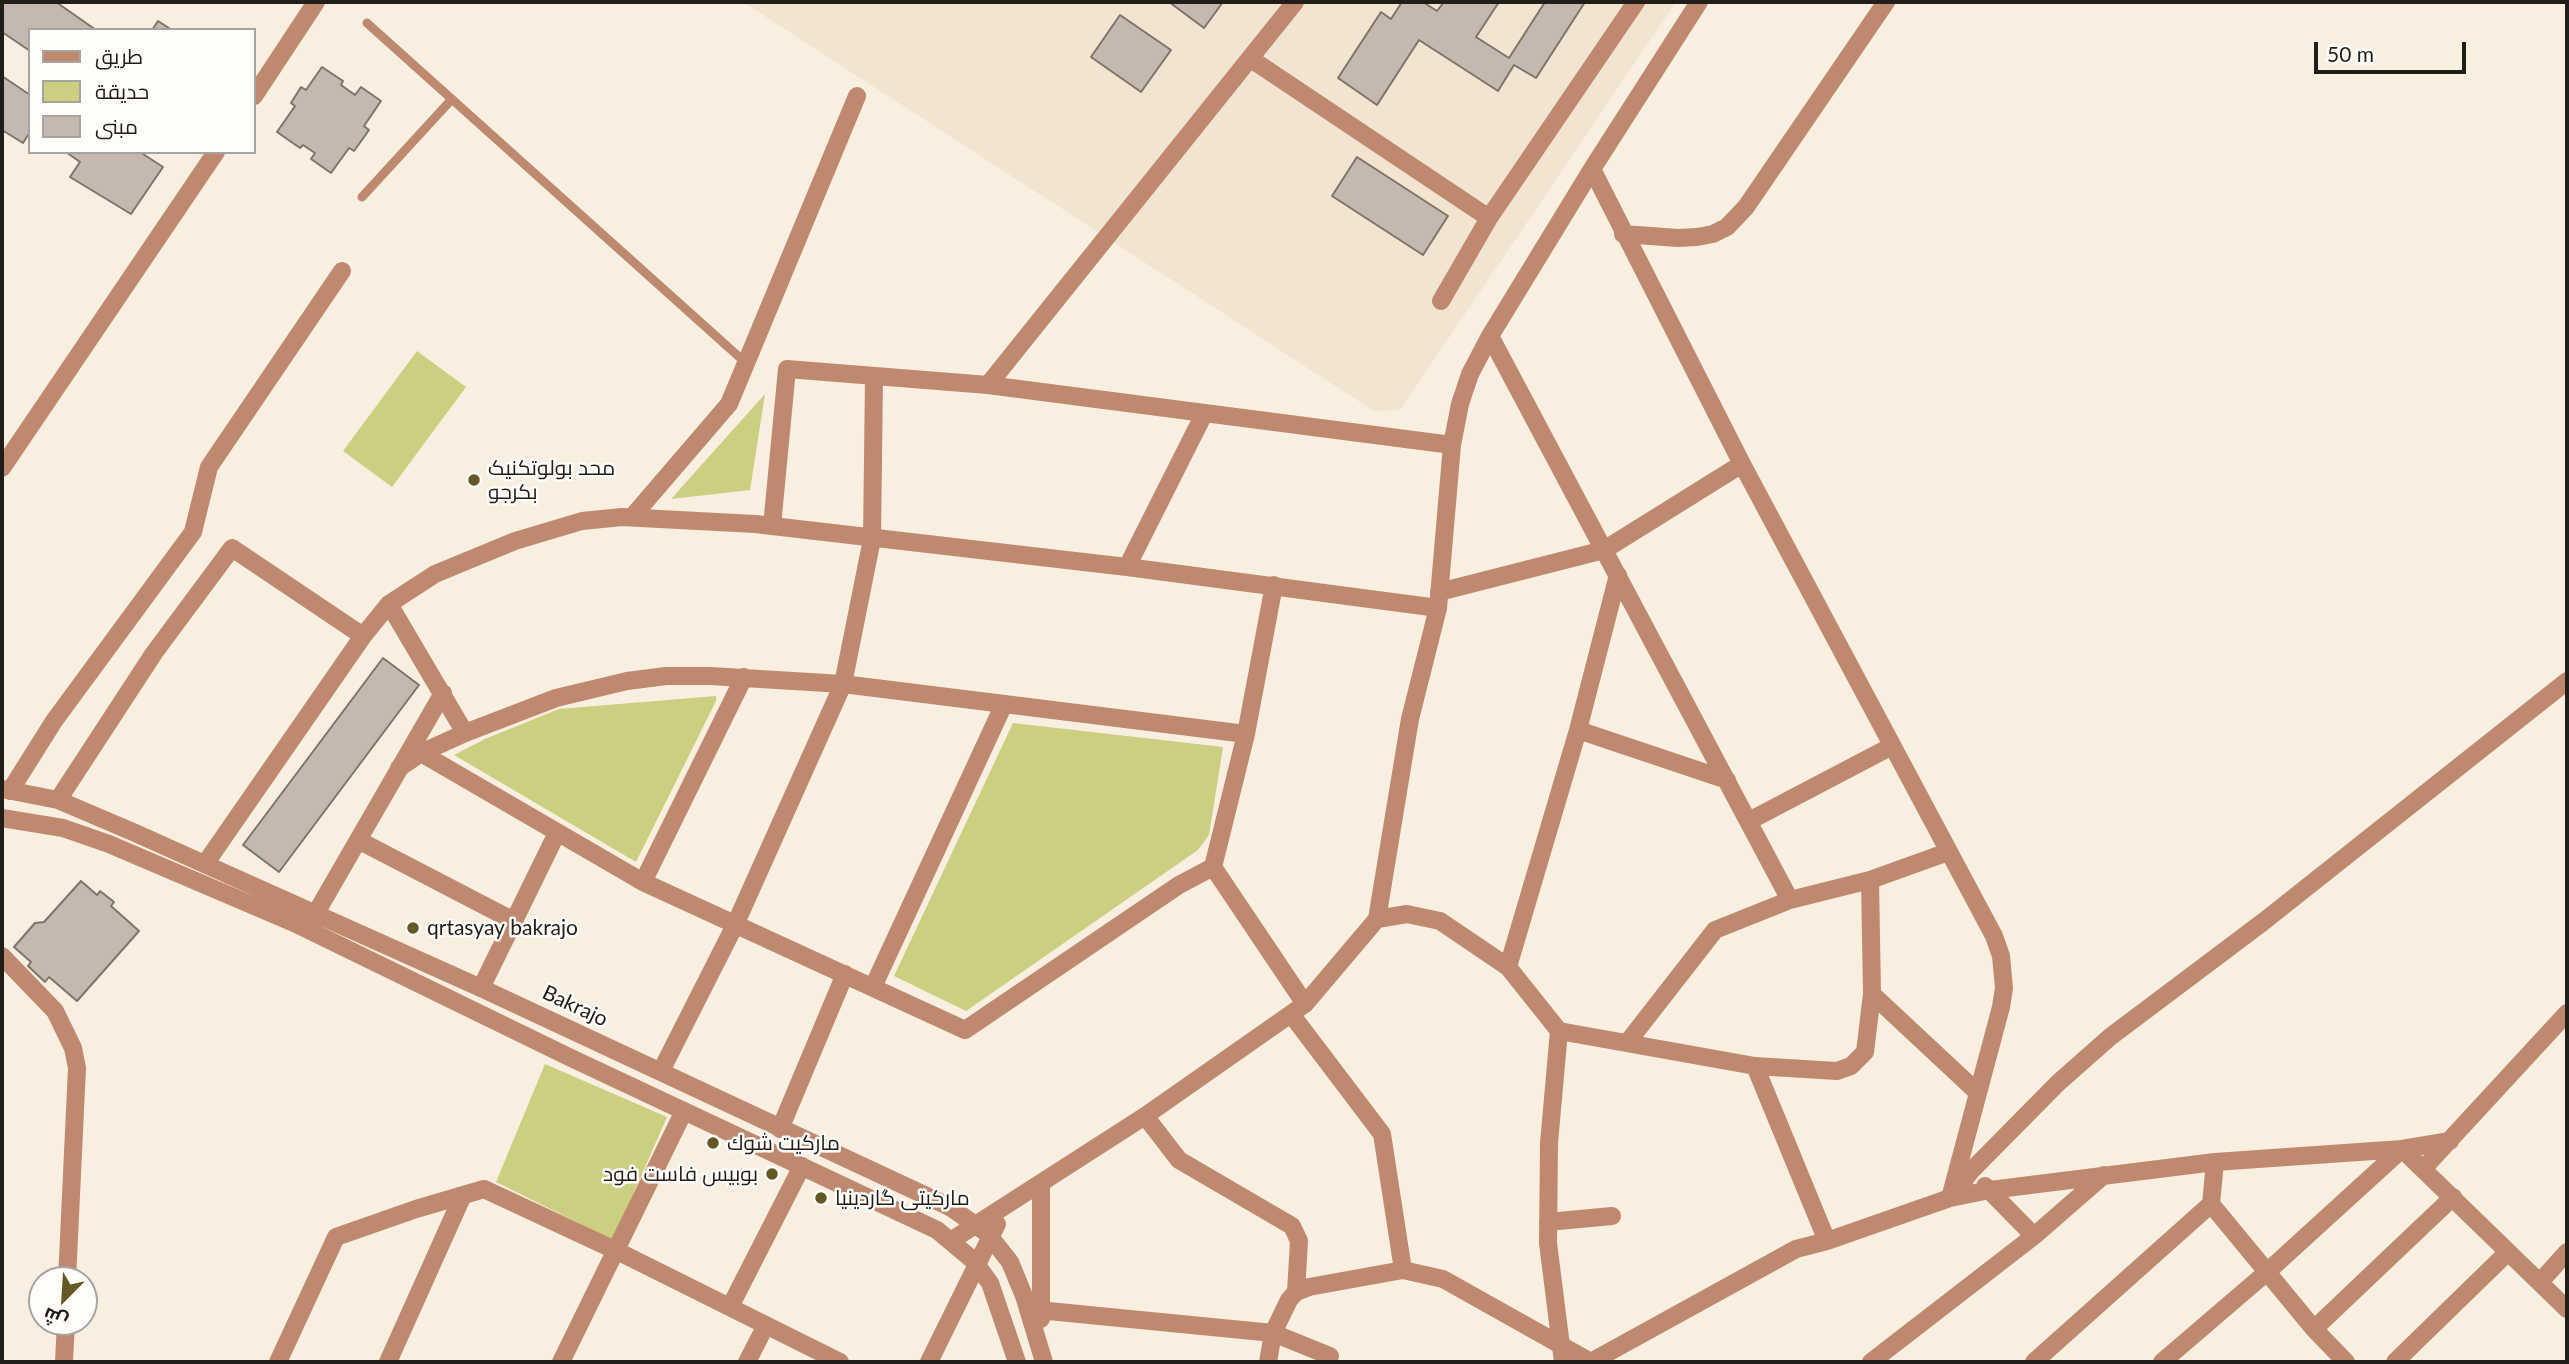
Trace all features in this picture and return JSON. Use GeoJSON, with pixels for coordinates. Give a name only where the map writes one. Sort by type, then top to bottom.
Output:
{"type":"FeatureCollection","features":[{"type":"Feature","properties":{"kind":"street"},"geometry":{"type":"LineString","coordinates":[[256,93],[316,2]]}},
{"type":"Feature","properties":{"kind":"street"},"geometry":{"type":"LineString","coordinates":[[988,385],[1295,2]]}},
{"type":"Feature","properties":{"kind":"street"},"geometry":{"type":"LineString","coordinates":[[1441,301],[1489,218],[1636,2]]}},
{"type":"Feature","properties":{"kind":"street"},"geometry":{"type":"LineString","coordinates":[[929,1362],[977,1264],[984,1231],[1005,1207],[1145,1116],[1298,1009],[1377,919],[1410,719],[1439,600],[1452,445],[1460,404],[1470,374],[1490,335],[1592,169],[1699,2]]}},
{"type":"Feature","properties":{"kind":"street"},"geometry":{"type":"LineString","coordinates":[[1623,234],[1697,237],[1713,234],[1736,219],[1886,2]]}},
{"type":"Feature","properties":{"kind":"street"},"geometry":{"type":"LineString","coordinates":[[1251,59],[1489,218]]}},
{"type":"Feature","properties":{"kind":"street"},"geometry":{"type":"LineString","coordinates":[[632,517],[729,404],[857,96]]}},
{"type":"Feature","properties":{"kind":"street"},"geometry":{"type":"LineString","coordinates":[[2,468],[215,154]]}},
{"type":"Feature","properties":{"kind":"street"},"geometry":{"type":"LineString","coordinates":[[1592,169],[1742,464],[1994,936],[2001,956],[2001,1007],[1977,1092],[1965,1166],[1950,1198]]}},
{"type":"Feature","properties":{"kind":"street"},"geometry":{"type":"LineString","coordinates":[[6,790],[192,532],[209,467],[342,271]]}},
{"type":"Feature","properties":{"kind":"street"},"geometry":{"type":"LineString","coordinates":[[1490,335],[1790,900]]}},
{"type":"Feature","properties":{"kind":"street"},"geometry":{"type":"LineString","coordinates":[[772,526],[787,369],[988,385],[1452,445]]}},
{"type":"Feature","properties":{"kind":"street"},"geometry":{"type":"LineString","coordinates":[[661,1071],[735,925],[843,684],[872,539],[874,377]]}},
{"type":"Feature","properties":{"kind":"street"},"geometry":{"type":"LineString","coordinates":[[1127,567],[1204,414]]}},
{"type":"Feature","properties":{"kind":"street"},"geometry":{"type":"LineString","coordinates":[[205,864],[363,636],[389,604],[435,574],[515,541],[582,521],[632,517],[772,526],[1274,585],[1439,600],[1604,550],[1742,464]]}},
{"type":"Feature","properties":{"kind":"street"},"geometry":{"type":"LineString","coordinates":[[58,800],[154,653],[232,548],[363,636]]}},
{"type":"Feature","properties":{"kind":"street"},"geometry":{"type":"LineString","coordinates":[[1508,967],[1578,730],[1618,575]]}},
{"type":"Feature","properties":{"kind":"street"},"geometry":{"type":"LineString","coordinates":[[1274,585],[1246,734],[1213,867],[1298,1009],[1382,1133],[1403,1270]]}},
{"type":"Feature","properties":{"kind":"street"},"geometry":{"type":"LineString","coordinates":[[389,604],[465,733]]}},
{"type":"Feature","properties":{"kind":"street"},"geometry":{"type":"LineString","coordinates":[[399,768],[421,753],[465,733],[556,698],[627,681],[666,676],[744,677],[843,684],[1246,734]]}},
{"type":"Feature","properties":{"kind":"street"},"geometry":{"type":"LineString","coordinates":[[643,883],[744,677]]}},
{"type":"Feature","properties":{"kind":"street"},"geometry":{"type":"LineString","coordinates":[[1965,1166],[2110,1037],[2263,922],[2567,681]]}},
{"type":"Feature","properties":{"kind":"street"},"geometry":{"type":"LineString","coordinates":[[316,913],[443,693]]}},
{"type":"Feature","properties":{"kind":"street"},"geometry":{"type":"LineString","coordinates":[[873,986],[1004,704]]}},
{"type":"Feature","properties":{"kind":"street"},"geometry":{"type":"LineString","coordinates":[[1578,730],[1727,780]]}},
{"type":"Feature","properties":{"kind":"street"},"geometry":{"type":"LineString","coordinates":[[1748,821],[1892,746]]}},
{"type":"Feature","properties":{"kind":"street"},"geometry":{"type":"LineString","coordinates":[[421,753],[643,883],[965,1030],[1179,885],[1213,867]]}},
{"type":"Feature","properties":{"kind":"street","name":"Bakrajo"},"geometry":{"type":"LineString","coordinates":[[6,790],[58,800],[316,913],[950,1207],[984,1231],[1010,1262],[1035,1309],[1042,1356]]}},
{"type":"Feature","properties":{"kind":"street"},"geometry":{"type":"LineString","coordinates":[[2,818],[63,828],[109,844],[294,923],[684,1111],[920,1221],[952,1241],[977,1264],[996,1296],[1017,1362]]}},
{"type":"Feature","properties":{"kind":"street"},"geometry":{"type":"LineString","coordinates":[[481,988],[557,833]]}},
{"type":"Feature","properties":{"kind":"street"},"geometry":{"type":"LineString","coordinates":[[358,840],[514,921]]}},
{"type":"Feature","properties":{"kind":"street"},"geometry":{"type":"LineString","coordinates":[[1627,1043],[1715,930],[1790,900],[1870,880],[1948,852]]}},
{"type":"Feature","properties":{"kind":"street"},"geometry":{"type":"LineString","coordinates":[[1377,919],[1407,914],[1440,921],[1508,967],[1559,1031],[1755,1066],[1837,1071],[1851,1066],[1865,1052],[1872,994],[1870,880]]}},
{"type":"Feature","properties":{"kind":"street"},"geometry":{"type":"LineString","coordinates":[[2,956],[55,1011],[73,1048],[77,1068],[68,1266]]}},
{"type":"Feature","properties":{"kind":"street"},"geometry":{"type":"LineString","coordinates":[[780,1129],[845,974]]}},
{"type":"Feature","properties":{"kind":"street"},"geometry":{"type":"LineString","coordinates":[[1872,994],[1977,1092]]}},
{"type":"Feature","properties":{"kind":"street"},"geometry":{"type":"LineString","coordinates":[[2423,1169],[2567,1013]]}},
{"type":"Feature","properties":{"kind":"street"},"geometry":{"type":"LineString","coordinates":[[1559,1031],[1549,1143],[1548,1244],[1562,1354]]}},
{"type":"Feature","properties":{"kind":"street"},"geometry":{"type":"LineString","coordinates":[[1755,1066],[1827,1241]]}},
{"type":"Feature","properties":{"kind":"street"},"geometry":{"type":"LineString","coordinates":[[561,1362],[684,1111]]}},
{"type":"Feature","properties":{"kind":"street"},"geometry":{"type":"LineString","coordinates":[[1145,1116],[1179,1160],[1292,1226],[1299,1241],[1296,1292]]}},
{"type":"Feature","properties":{"kind":"street"},"geometry":{"type":"LineString","coordinates":[[1268,1362],[1273,1333],[1289,1300],[1296,1292],[1309,1287],[1403,1270],[1443,1279],[1562,1354],[1591,1362],[1796,1249],[1827,1241],[1950,1198],[2214,1161],[2402,1149],[2450,1140]]}},
{"type":"Feature","properties":{"kind":"street"},"geometry":{"type":"LineString","coordinates":[[2402,1149],[2567,1309]]}},
{"type":"Feature","properties":{"kind":"street"},"geometry":{"type":"LineString","coordinates":[[2162,1362],[2267,1272],[2402,1149]]}},
{"type":"Feature","properties":{"kind":"street"},"geometry":{"type":"LineString","coordinates":[[2214,1161],[2211,1204],[2314,1329],[2346,1362]]}},
{"type":"Feature","properties":{"kind":"street"},"geometry":{"type":"LineString","coordinates":[[730,1307],[802,1166]]}},
{"type":"Feature","properties":{"kind":"street"},"geometry":{"type":"LineString","coordinates":[[1965,1166],[2034,1236]]}},
{"type":"Feature","properties":{"kind":"street"},"geometry":{"type":"LineString","coordinates":[[1871,1362],[2034,1236],[2104,1175]]}},
{"type":"Feature","properties":{"kind":"street"},"geometry":{"type":"LineString","coordinates":[[1041,1183],[1035,1309],[1273,1333],[1330,1356]]}},
{"type":"Feature","properties":{"kind":"street"},"geometry":{"type":"LineString","coordinates":[[278,1362],[336,1237],[484,1189],[617,1251],[840,1362]]}},
{"type":"Feature","properties":{"kind":"street"},"geometry":{"type":"LineString","coordinates":[[388,1362],[463,1195]]}},
{"type":"Feature","properties":{"kind":"street"},"geometry":{"type":"LineString","coordinates":[[2314,1329],[2453,1197]]}},
{"type":"Feature","properties":{"kind":"street"},"geometry":{"type":"LineString","coordinates":[[2034,1362],[2211,1204]]}},
{"type":"Feature","properties":{"kind":"street"},"geometry":{"type":"LineString","coordinates":[[1548,1222],[1612,1216]]}},
{"type":"Feature","properties":{"kind":"street"},"geometry":{"type":"LineString","coordinates":[[952,1241],[984,1231]]}},
{"type":"Feature","properties":{"kind":"street"},"geometry":{"type":"LineString","coordinates":[[2395,1362],[2508,1252]]}},
{"type":"Feature","properties":{"kind":"street"},"geometry":{"type":"LineString","coordinates":[[2540,1282],[2567,1252]]}},
{"type":"Feature","properties":{"kind":"street"},"geometry":{"type":"LineString","coordinates":[[747,1362],[766,1325]]}},
{"type":"Feature","properties":{"kind":"street"},"geometry":{"type":"LineString","coordinates":[[65,1362],[66,1336]]}},
{"type":"Feature","properties":{"kind":"lane"},"geometry":{"type":"LineString","coordinates":[[367,23],[747,364]]}},
{"type":"Feature","properties":{"kind":"lane"},"geometry":{"type":"LineString","coordinates":[[362,197],[452,99]]}},
{"type":"Feature","properties":{"kind":"shaded area"},"geometry":{"type":"Polygon","coordinates":[[[743,2],[1676,2],[1400,410],[1374,411],[743,2]]]}},
{"type":"Feature","properties":{"kind":"green space"},"geometry":{"type":"Polygon","coordinates":[[[417,351],[466,387],[392,487],[343,451],[417,351]]]}},
{"type":"Feature","properties":{"kind":"green space"},"geometry":{"type":"Polygon","coordinates":[[[765,394],[750,490],[671,499],[765,394]]]}},
{"type":"Feature","properties":{"kind":"green space"},"geometry":{"type":"Polygon","coordinates":[[[716,696],[716,701],[636,862],[454,755],[485,739],[559,709],[716,696]]]}},
{"type":"Feature","properties":{"kind":"green space"},"geometry":{"type":"Polygon","coordinates":[[[1013,723],[1223,747],[1209,835],[1198,850],[966,1011],[894,976],[1013,723]]]}},
{"type":"Feature","properties":{"kind":"green space"},"geometry":{"type":"Polygon","coordinates":[[[545,1064],[667,1117],[613,1240],[496,1182],[545,1064]]]}},
{"type":"Feature","properties":{"kind":"building"},"geometry":{"type":"Polygon","coordinates":[[[2,2],[56,2],[93,28],[28,28],[28,50],[2,32],[2,2]]]}},
{"type":"Feature","properties":{"kind":"building"},"geometry":{"type":"Polygon","coordinates":[[[1169,2],[1223,2],[1204,28],[1169,2]]]}},
{"type":"Feature","properties":{"kind":"building"},"geometry":{"type":"Polygon","coordinates":[[[1402,2],[1423,2],[1437,11],[1444,2],[1499,2],[1476,37],[1509,58],[1545,2],[1585,2],[1536,78],[1514,65],[1498,91],[1419,40],[1377,105],[1338,78],[1381,12],[1391,19],[1402,2]]]}},
{"type":"Feature","properties":{"kind":"building"},"geometry":{"type":"Polygon","coordinates":[[[1120,15],[1171,50],[1141,92],[1091,57],[1120,15]]]}},
{"type":"Feature","properties":{"kind":"building"},"geometry":{"type":"Polygon","coordinates":[[[158,21],[169,28],[153,28],[158,21]]]}},
{"type":"Feature","properties":{"kind":"building"},"geometry":{"type":"Polygon","coordinates":[[[322,67],[343,81],[341,85],[355,95],[361,87],[381,101],[364,126],[369,130],[354,151],[349,148],[331,173],[311,159],[315,153],[303,145],[300,148],[277,132],[295,106],[291,103],[301,87],[306,90],[322,67]]]}},
{"type":"Feature","properties":{"kind":"building"},"geometry":{"type":"Polygon","coordinates":[[[2,76],[28,94],[28,135],[23,143],[2,130],[2,76]]]}},
{"type":"Feature","properties":{"kind":"building"},"geometry":{"type":"Polygon","coordinates":[[[69,154],[143,154],[163,167],[131,214],[70,177],[80,162],[69,154]]]}},
{"type":"Feature","properties":{"kind":"building"},"geometry":{"type":"Polygon","coordinates":[[[1357,157],[1448,216],[1423,255],[1332,196],[1357,157]]]}},
{"type":"Feature","properties":{"kind":"building"},"geometry":{"type":"Polygon","coordinates":[[[383,658],[419,685],[279,872],[243,845],[383,658]]]}},
{"type":"Feature","properties":{"kind":"building"},"geometry":{"type":"Polygon","coordinates":[[[81,881],[97,895],[100,891],[114,902],[111,906],[139,931],[77,1001],[49,977],[45,982],[28,966],[31,962],[14,947],[35,923],[44,922],[81,881]]]}},
{"type":"Feature","properties":{"kind":"place","name":"محد بولوتکنیک بکرجو"},"geometry":{"type":"Point","coordinates":[474,480]}},
{"type":"Feature","properties":{"kind":"place","name":"qrtasyay bakrajo"},"geometry":{"type":"Point","coordinates":[413,928]}},
{"type":"Feature","properties":{"kind":"place","name":"ماركيت شوك"},"geometry":{"type":"Point","coordinates":[713,1143]}},
{"type":"Feature","properties":{"kind":"place","name":"بوبيس فاست فود"},"geometry":{"type":"Point","coordinates":[772,1174]}},
{"type":"Feature","properties":{"kind":"place","name":"مارکیتی گاردینیا"},"geometry":{"type":"Point","coordinates":[821,1198]}}]}
